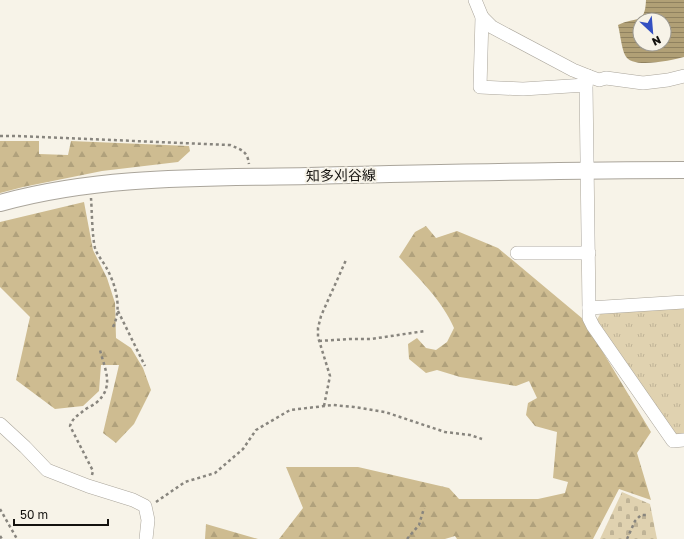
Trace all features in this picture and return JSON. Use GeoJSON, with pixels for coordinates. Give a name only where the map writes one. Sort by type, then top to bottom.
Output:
{"type":"FeatureCollection","features":[{"type":"Feature","properties":{"kind":"street"},"geometry":{"type":"LineString","coordinates":[[475,0],[482,17],[492,27],[573,70],[587,80]]}},
{"type":"Feature","properties":{"kind":"street"},"geometry":{"type":"LineString","coordinates":[[482,17],[480,87],[523,89],[606,78],[644,83],[684,76]]}},
{"type":"Feature","properties":{"kind":"street"},"geometry":{"type":"LineString","coordinates":[[587,80],[589,318],[592,326],[673,441],[684,440]]}},
{"type":"Feature","properties":{"kind":"street","name":"知多刈谷線"},"geometry":{"type":"LineString","coordinates":[[0,204],[64,189],[153,179],[587,170],[684,170]]}},
{"type":"Feature","properties":{"kind":"street"},"geometry":{"type":"LineString","coordinates":[[517,253],[589,253]]}},
{"type":"Feature","properties":{"kind":"street"},"geometry":{"type":"LineString","coordinates":[[588,308],[684,302]]}},
{"type":"Feature","properties":{"kind":"street"},"geometry":{"type":"LineString","coordinates":[[0,424],[47,470],[88,486],[133,500],[144,506],[148,520],[146,539]]}},
{"type":"Feature","properties":{"kind":"path"},"geometry":{"type":"LineString","coordinates":[[0,136],[230,145],[243,150],[247,156],[249,163],[248,177]]}},
{"type":"Feature","properties":{"kind":"path"},"geometry":{"type":"LineString","coordinates":[[91,186],[95,247],[98,256],[106,268],[114,285],[118,302],[116,322],[112,329]]}},
{"type":"Feature","properties":{"kind":"path"},"geometry":{"type":"LineString","coordinates":[[324,406],[330,376],[319,341],[318,328],[321,316],[346,260]]}},
{"type":"Feature","properties":{"kind":"path"},"geometry":{"type":"LineString","coordinates":[[118,311],[145,366]]}},
{"type":"Feature","properties":{"kind":"path"},"geometry":{"type":"LineString","coordinates":[[319,341],[372,339],[425,330]]}},
{"type":"Feature","properties":{"kind":"path"},"geometry":{"type":"LineString","coordinates":[[88,486],[93,471],[70,426],[75,417],[96,403],[107,388],[107,379],[100,350]]}},
{"type":"Feature","properties":{"kind":"path"},"geometry":{"type":"LineString","coordinates":[[144,506],[153,504],[185,482],[215,473],[243,449],[256,430],[272,419],[290,410],[333,404],[385,412],[445,432],[470,435],[482,439]]}},
{"type":"Feature","properties":{"kind":"path"},"geometry":{"type":"LineString","coordinates":[[407,539],[419,525],[424,508]]}},
{"type":"Feature","properties":{"kind":"path"},"geometry":{"type":"LineString","coordinates":[[0,509],[17,539]]}},
{"type":"Feature","properties":{"kind":"path"},"geometry":{"type":"LineString","coordinates":[[627,539],[635,521],[641,515],[647,515]]}},
{"type":"Feature","properties":{"kind":"green space"},"geometry":{"type":"Polygon","coordinates":[[[0,141],[39,141],[39,154],[68,155],[71,141],[189,146],[190,151],[178,162],[102,171],[0,193],[0,141]]]}},
{"type":"Feature","properties":{"kind":"green space"},"geometry":{"type":"Polygon","coordinates":[[[84,202],[93,250],[107,278],[115,303],[116,338],[131,348],[143,368],[151,390],[134,424],[116,443],[103,433],[119,365],[101,365],[99,391],[83,406],[55,409],[16,380],[30,317],[0,287],[0,222],[84,202]]]}},
{"type":"Feature","properties":{"kind":"green space"},"geometry":{"type":"Polygon","coordinates":[[[426,226],[436,238],[457,231],[498,248],[583,319],[651,432],[637,453],[651,500],[619,489],[593,539],[457,539],[455,536],[445,539],[279,539],[303,508],[286,467],[358,467],[449,488],[459,499],[538,499],[565,493],[568,482],[553,478],[557,432],[535,426],[526,415],[528,403],[537,398],[529,381],[516,386],[460,377],[437,370],[426,373],[409,359],[408,344],[417,338],[426,348],[436,350],[447,342],[454,328],[437,299],[399,257],[415,232],[426,226]]]}},
{"type":"Feature","properties":{"kind":"green space"},"geometry":{"type":"Polygon","coordinates":[[[684,307],[684,437],[673,436],[596,321],[601,313],[684,307]]]}},
{"type":"Feature","properties":{"kind":"green space"},"geometry":{"type":"Polygon","coordinates":[[[622,492],[650,504],[657,539],[600,539],[622,492]]]}},
{"type":"Feature","properties":{"kind":"green space"},"geometry":{"type":"Polygon","coordinates":[[[206,524],[258,539],[205,539],[206,524]]]}},
{"type":"Feature","properties":{"kind":"shaded area"},"geometry":{"type":"Polygon","coordinates":[[[646,0],[684,0],[684,57],[652,63],[635,62],[629,60],[624,53],[618,25],[632,20],[632,52],[672,52],[672,12],[644,12],[646,0]]]}}]}
